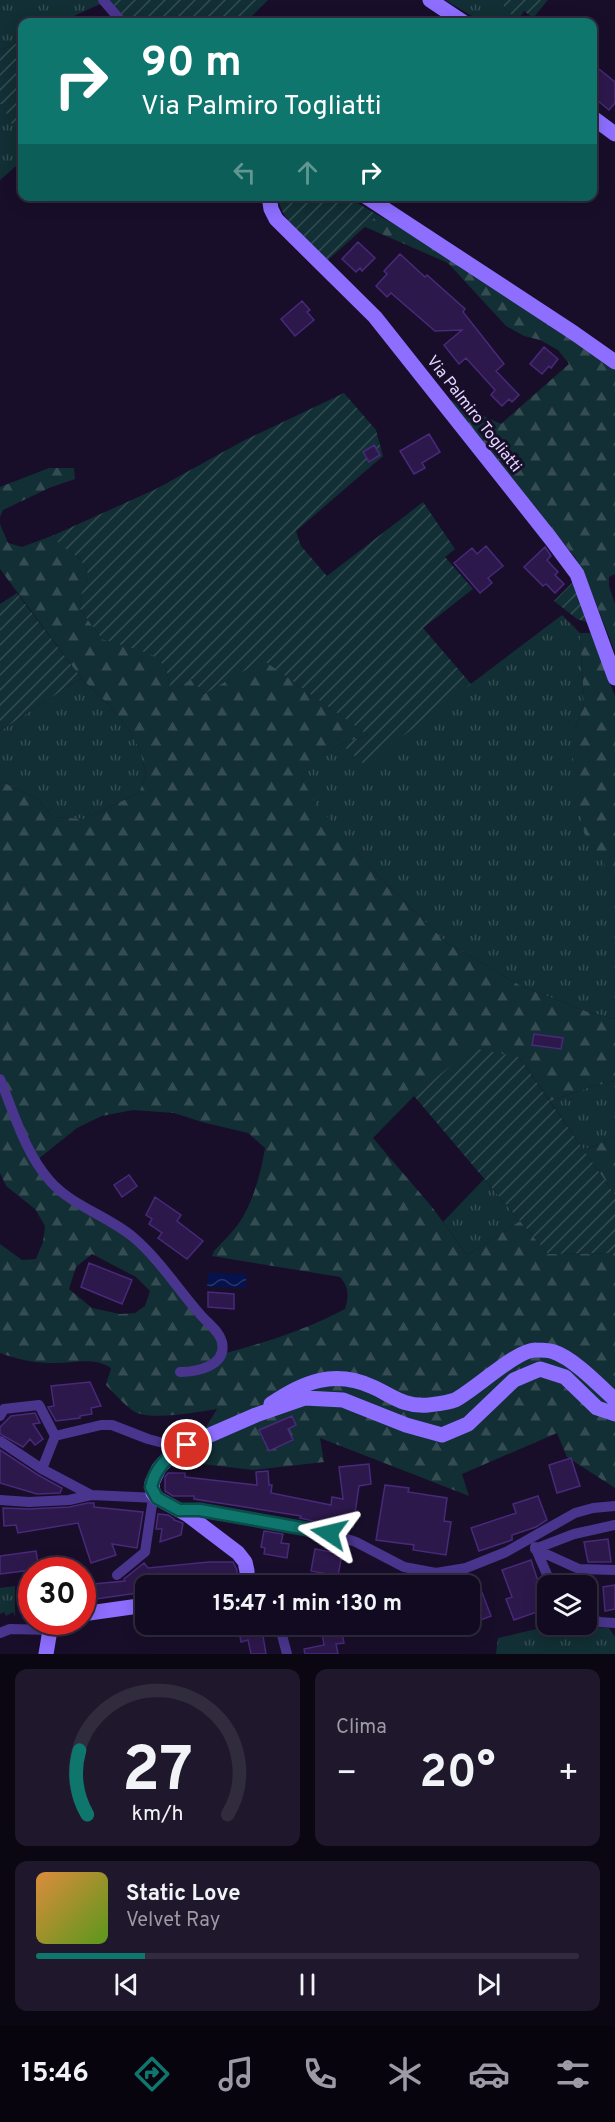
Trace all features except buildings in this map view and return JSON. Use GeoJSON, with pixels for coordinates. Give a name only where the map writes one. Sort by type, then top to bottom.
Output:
{"type":"FeatureCollection","features":[{"type":"Feature","properties":{"kind":"street"},"geometry":{"type":"LineString","coordinates":[[103,0],[119,18]]}},
{"type":"Feature","properties":{"kind":"street"},"geometry":{"type":"LineString","coordinates":[[430,1],[457,18]]}},
{"type":"Feature","properties":{"kind":"street"},"geometry":{"type":"LineString","coordinates":[[597,121],[615,134]]}},
{"type":"Feature","properties":{"kind":"street","name":"Via Palmiro Togliatti"},"geometry":{"type":"LineString","coordinates":[[270,201],[276,219],[375,317],[551,538],[577,574],[615,678]]}},
{"type":"Feature","properties":{"kind":"street"},"geometry":{"type":"LineString","coordinates":[[372,201],[615,362]]}},
{"type":"Feature","properties":{"kind":"street"},"geometry":{"type":"LineString","coordinates":[[0,1079],[34,1161],[51,1183],[84,1207],[133,1236],[215,1329],[222,1342],[220,1354],[215,1362],[205,1369],[180,1372]]}},
{"type":"Feature","properties":{"kind":"street"},"geometry":{"type":"LineString","coordinates":[[255,1415],[292,1390],[322,1378],[351,1380],[372,1386],[401,1403],[426,1406],[453,1401],[477,1387],[508,1362],[532,1349],[554,1352],[585,1372],[615,1400]]}},
{"type":"Feature","properties":{"kind":"street"},"geometry":{"type":"LineString","coordinates":[[117,1575],[145,1552],[155,1498],[152,1490],[153,1479],[165,1461],[182,1448],[255,1415],[305,1398],[343,1400],[406,1425],[442,1435],[468,1424],[514,1380],[540,1369],[565,1377],[597,1408],[615,1414]]}},
{"type":"Feature","properties":{"kind":"street"},"geometry":{"type":"LineString","coordinates":[[0,1416],[4,1409],[39,1405],[55,1437],[42,1469]]}},
{"type":"Feature","properties":{"kind":"street"},"geometry":{"type":"LineString","coordinates":[[55,1437],[100,1425],[112,1425],[148,1439],[182,1448]]}},
{"type":"Feature","properties":{"kind":"street"},"geometry":{"type":"LineString","coordinates":[[0,1441],[42,1469],[91,1495]]}},
{"type":"Feature","properties":{"kind":"street"},"geometry":{"type":"LineString","coordinates":[[0,1500],[39,1502],[69,1500],[91,1495],[155,1498],[179,1510],[242,1557],[246,1575]]}},
{"type":"Feature","properties":{"kind":"street"},"geometry":{"type":"LineString","coordinates":[[534,1544],[575,1513],[615,1506]]}},
{"type":"Feature","properties":{"kind":"street"},"geometry":{"type":"LineString","coordinates":[[179,1510],[200,1510],[329,1533],[348,1539],[400,1565],[427,1572],[450,1572],[512,1550],[615,1525]]}},
{"type":"Feature","properties":{"kind":"street"},"geometry":{"type":"LineString","coordinates":[[534,1544],[560,1562],[579,1569],[615,1570]]}},
{"type":"Feature","properties":{"kind":"street"},"geometry":{"type":"LineString","coordinates":[[534,1544],[547,1575]]}},
{"type":"Feature","properties":{"kind":"street"},"geometry":{"type":"LineString","coordinates":[[96,1612],[135,1607]]}},
{"type":"Feature","properties":{"kind":"street"},"geometry":{"type":"LineString","coordinates":[[597,1620],[612,1624]]}},
{"type":"Feature","properties":{"kind":"street"},"geometry":{"type":"LineString","coordinates":[[0,1633],[18,1628]]}},
{"type":"Feature","properties":{"kind":"street"},"geometry":{"type":"LineString","coordinates":[[46,1654],[51,1635]]}},
{"type":"Feature","properties":{"kind":"street"},"geometry":{"type":"LineString","coordinates":[[282,1635],[287,1654]]}},
{"type":"Feature","properties":{"kind":"green space"},"geometry":{"type":"Polygon","coordinates":[[[0,0],[109,0],[70,18],[18,18],[18,43],[0,50],[0,0]]]}},
{"type":"Feature","properties":{"kind":"green space"},"geometry":{"type":"Polygon","coordinates":[[[108,0],[268,0],[250,18],[124,18],[108,0]]]}},
{"type":"Feature","properties":{"kind":"green space"},"geometry":{"type":"Polygon","coordinates":[[[445,0],[501,0],[505,9],[516,18],[475,18],[445,0]]]}},
{"type":"Feature","properties":{"kind":"green space"},"geometry":{"type":"Polygon","coordinates":[[[501,0],[548,0],[533,18],[524,11],[519,18],[516,18],[505,9],[501,0]]]}},
{"type":"Feature","properties":{"kind":"green space"},"geometry":{"type":"Polygon","coordinates":[[[18,43],[18,137],[0,104],[0,50],[18,43]]]}},
{"type":"Feature","properties":{"kind":"green space"},"geometry":{"type":"Polygon","coordinates":[[[2,103],[18,137],[18,164],[0,180],[0,104],[2,103]]]}},
{"type":"Feature","properties":{"kind":"green space"},"geometry":{"type":"Polygon","coordinates":[[[280,201],[354,201],[378,215],[328,260],[290,222],[280,201]]]}},
{"type":"Feature","properties":{"kind":"green space"},"geometry":{"type":"Polygon","coordinates":[[[378,215],[444,252],[615,366],[615,574],[609,577],[609,586],[615,604],[615,652],[588,583],[575,557],[442,396],[501,424],[569,364],[558,350],[506,326],[448,263],[363,226],[378,215]]]}},
{"type":"Feature","properties":{"kind":"green space"},"geometry":{"type":"Polygon","coordinates":[[[344,393],[376,430],[383,456],[296,531],[301,546],[327,576],[423,502],[455,549],[445,557],[473,589],[423,628],[471,684],[365,765],[341,744],[368,735],[263,660],[204,694],[192,679],[171,692],[166,667],[151,654],[102,639],[80,609],[82,592],[88,579],[87,569],[79,558],[59,544],[54,535],[156,489],[243,441],[344,393]]]}},
{"type":"Feature","properties":{"kind":"green space"},"geometry":{"type":"Polygon","coordinates":[[[49,468],[74,468],[75,479],[49,488],[3,510],[0,517],[0,487],[49,468]]]}},
{"type":"Feature","properties":{"kind":"green space"},"geometry":{"type":"Polygon","coordinates":[[[0,524],[8,543],[22,547],[54,535],[80,559],[87,570],[88,579],[82,592],[80,609],[102,639],[151,653],[166,667],[171,692],[192,679],[204,694],[263,659],[368,735],[341,744],[308,763],[302,779],[313,799],[368,866],[447,943],[521,986],[588,1012],[615,1019],[615,1081],[550,1101],[519,1057],[414,1096],[373,1138],[432,1207],[467,1255],[520,1221],[548,1254],[615,1253],[615,1488],[567,1457],[557,1433],[462,1474],[469,1496],[320,1438],[324,1462],[253,1470],[185,1462],[217,1409],[166,1416],[137,1413],[106,1385],[111,1368],[104,1364],[90,1361],[38,1362],[0,1353],[0,1244],[22,1260],[36,1259],[43,1242],[45,1226],[35,1209],[6,1186],[0,1173],[0,1085],[36,1158],[0,1073],[0,781],[38,799],[53,817],[84,819],[139,793],[146,775],[140,750],[130,731],[107,703],[81,678],[0,569],[0,524]],[[133,1110],[102,1116],[77,1128],[37,1160],[49,1184],[131,1238],[212,1330],[226,1353],[317,1323],[345,1309],[347,1292],[340,1277],[212,1256],[242,1219],[258,1179],[265,1148],[248,1133],[174,1113],[133,1110]],[[92,1254],[76,1267],[69,1289],[92,1308],[120,1314],[135,1313],[145,1306],[150,1291],[136,1277],[92,1254]]]}},
{"type":"Feature","properties":{"kind":"green space"},"geometry":{"type":"Polygon","coordinates":[[[574,581],[592,624],[577,619],[554,601],[574,581]]]}},
{"type":"Feature","properties":{"kind":"green space"},"geometry":{"type":"Polygon","coordinates":[[[17,593],[81,678],[0,731],[0,604],[17,593]]]}},
{"type":"Feature","properties":{"kind":"green space"},"geometry":{"type":"Polygon","coordinates":[[[562,615],[580,633],[584,704],[575,728],[584,832],[615,881],[615,1019],[588,1012],[521,986],[447,943],[368,866],[312,799],[302,779],[307,763],[341,744],[365,764],[562,615]]]}},
{"type":"Feature","properties":{"kind":"green space"},"geometry":{"type":"Polygon","coordinates":[[[580,633],[591,633],[615,696],[615,881],[584,833],[572,759],[575,728],[584,704],[580,633]]]}},
{"type":"Feature","properties":{"kind":"green space"},"geometry":{"type":"Polygon","coordinates":[[[81,678],[107,703],[130,731],[140,750],[146,775],[139,793],[84,819],[53,817],[38,799],[0,781],[0,731],[81,678]]]}},
{"type":"Feature","properties":{"kind":"green space"},"geometry":{"type":"Polygon","coordinates":[[[472,1048],[519,1057],[615,1195],[615,1253],[548,1254],[414,1096],[472,1048]]]}},
{"type":"Feature","properties":{"kind":"green space"},"geometry":{"type":"Polygon","coordinates":[[[615,1081],[615,1135],[595,1146],[583,1149],[550,1101],[615,1081]]]}},
{"type":"Feature","properties":{"kind":"green space"},"geometry":{"type":"Polygon","coordinates":[[[615,1135],[615,1195],[583,1149],[595,1146],[615,1135]]]}},
{"type":"Feature","properties":{"kind":"green space"},"geometry":{"type":"Polygon","coordinates":[[[484,1179],[520,1221],[467,1255],[443,1222],[484,1179]]]}},
{"type":"Feature","properties":{"kind":"green space"},"geometry":{"type":"Polygon","coordinates":[[[15,1586],[15,1617],[13,1612],[6,1616],[4,1612],[0,1614],[0,1588],[15,1586]]]}},
{"type":"Feature","properties":{"kind":"green space"},"geometry":{"type":"Polygon","coordinates":[[[597,1627],[609,1628],[615,1637],[615,1654],[496,1654],[498,1638],[537,1629],[537,1635],[597,1635],[597,1627]]]}},
{"type":"Feature","properties":{"kind":"water"},"geometry":{"type":"Polygon","coordinates":[[[208,1273],[246,1274],[246,1288],[207,1287],[208,1273]]]}},
{"type":"Feature","properties":{"kind":"route"},"geometry":{"type":"LineString","coordinates":[[187,1445],[172,1454],[159,1468],[151,1487],[157,1498],[179,1510],[200,1510],[329,1533]]}}]}
